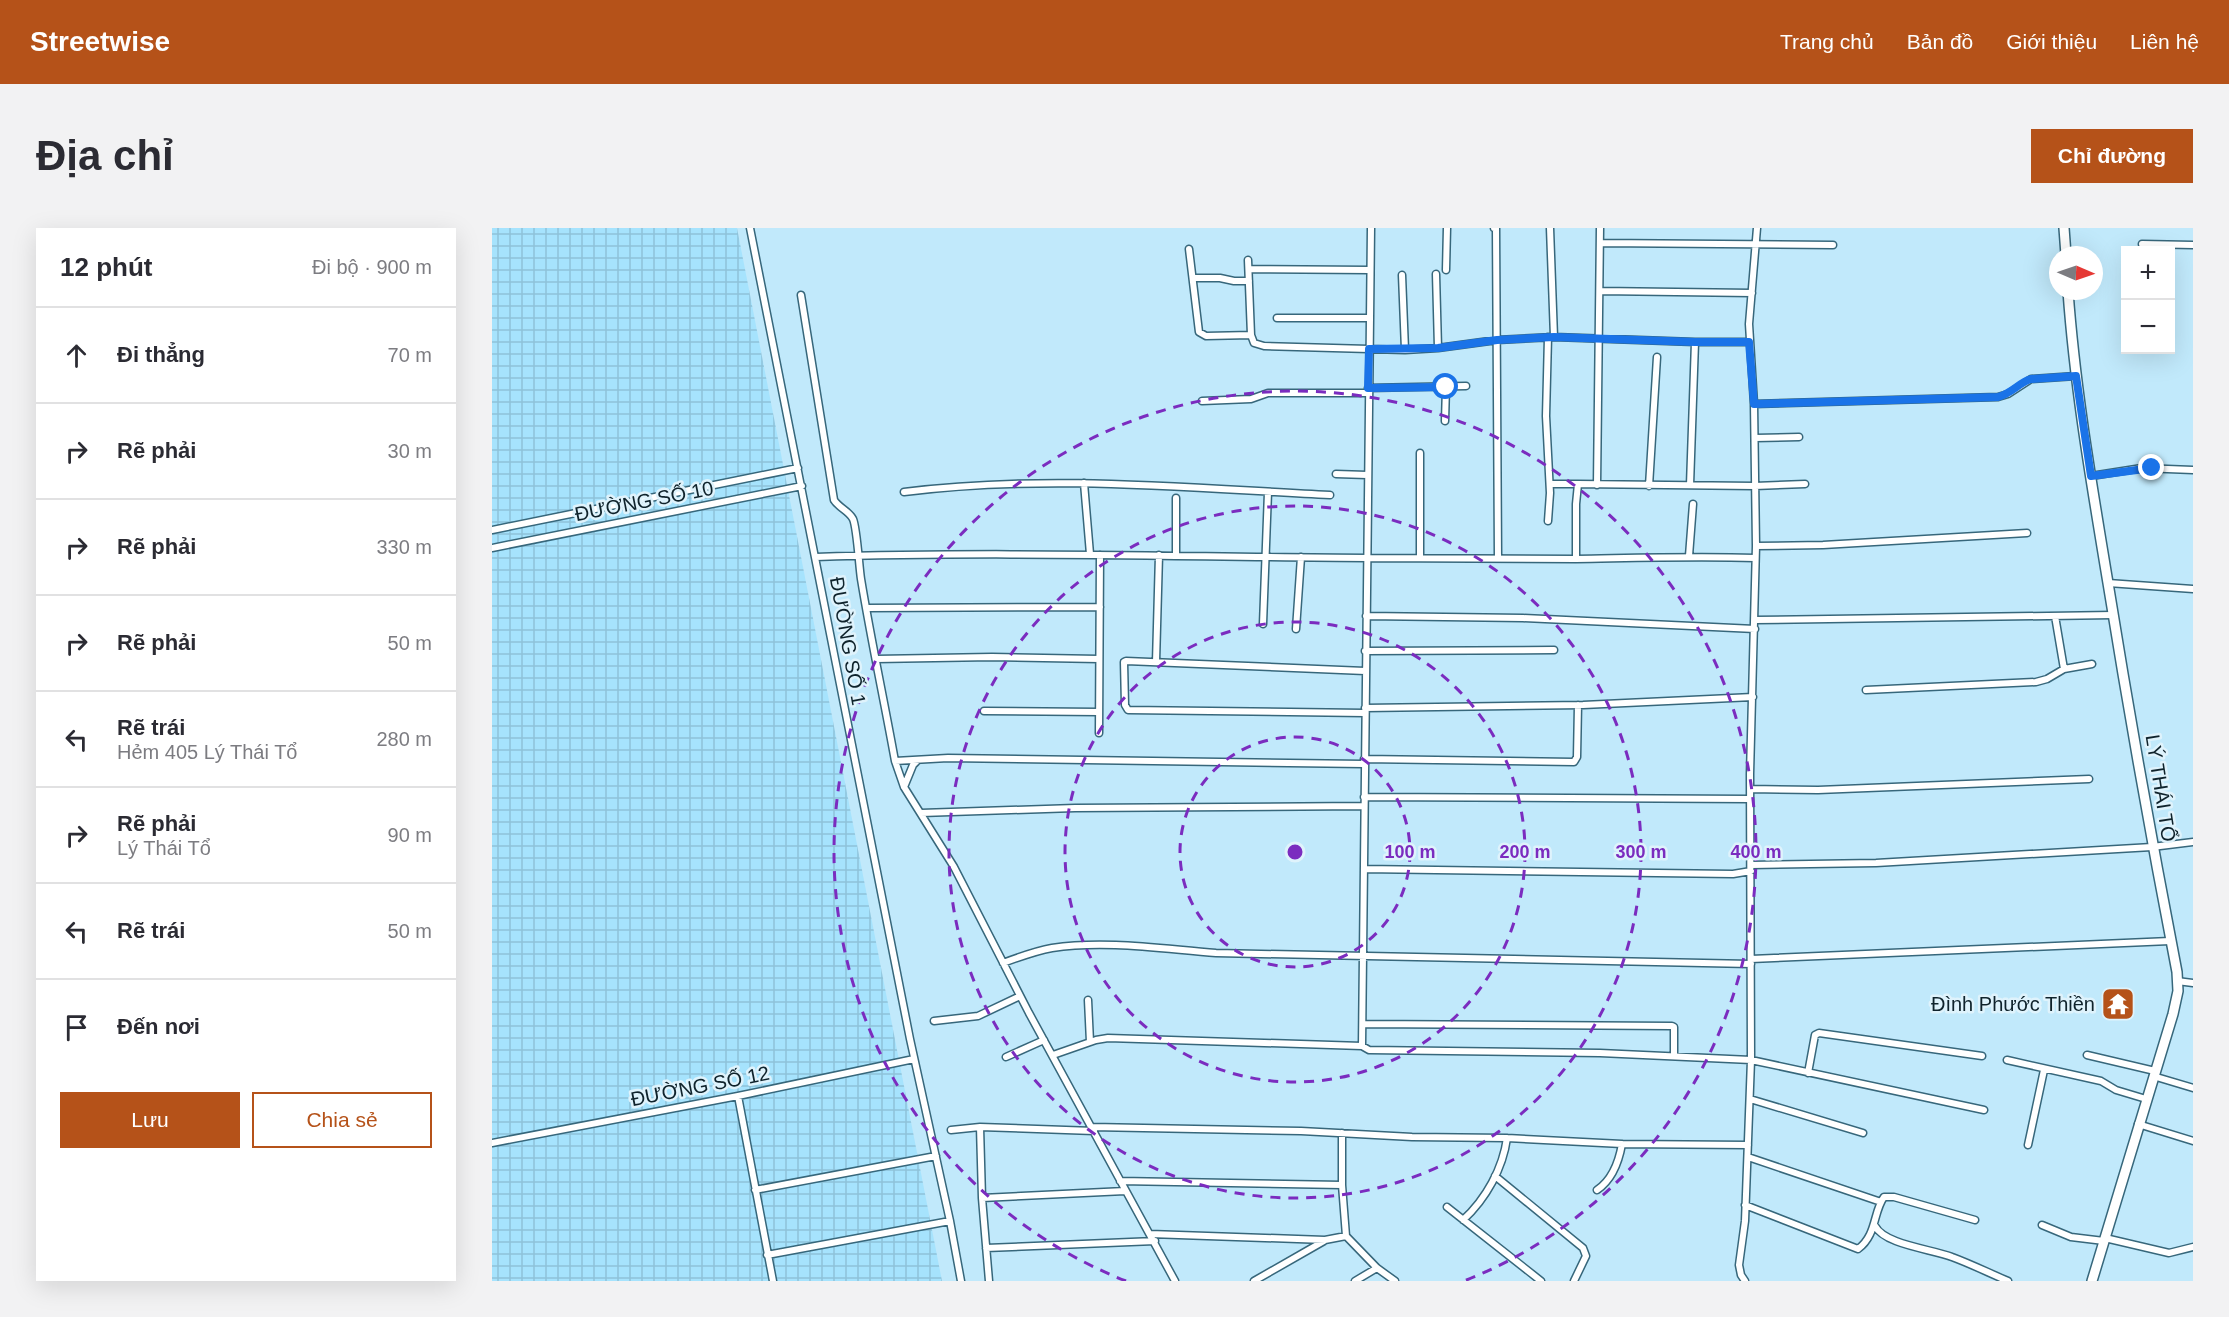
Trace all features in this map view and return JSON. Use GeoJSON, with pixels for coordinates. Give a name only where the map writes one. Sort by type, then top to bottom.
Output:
{"type":"FeatureCollection","features":[{"type":"Feature","properties":{"kind":"main road"},"geometry":{"type":"LineString","coordinates":[[2064,228],[2065,246]]}},
{"type":"Feature","properties":{"kind":"main road","name":"LÝ THÁI TỔ"},"geometry":{"type":"LineString","coordinates":[[2069,300],[2076,376],[2108,584],[2178,991],[2092,1281]]}},
{"type":"Feature","properties":{"kind":"street","name":"ĐƯỜNG SỐ 1"},"geometry":{"type":"LineString","coordinates":[[750,228],[914,1059],[961,1281]]}},
{"type":"Feature","properties":{"kind":"street"},"geometry":{"type":"LineString","coordinates":[[1362,1046],[1371,228]]}},
{"type":"Feature","properties":{"kind":"street"},"geometry":{"type":"LineString","coordinates":[[1446,270],[1447,228]]}},
{"type":"Feature","properties":{"kind":"street"},"geometry":{"type":"LineString","coordinates":[[1494,228],[1496,228],[1498,558]]}},
{"type":"Feature","properties":{"kind":"street"},"geometry":{"type":"LineString","coordinates":[[1548,521],[1550,484],[1546,416],[1551,337],[1550,228]]}},
{"type":"Feature","properties":{"kind":"street"},"geometry":{"type":"LineString","coordinates":[[1597,485],[1600,228]]}},
{"type":"Feature","properties":{"kind":"street"},"geometry":{"type":"LineString","coordinates":[[1746,1281],[1741,1275],[1739,1265],[1743,1247],[1751,1060],[1750,789],[1756,546],[1754,404],[1749,342],[1757,228]]}},
{"type":"Feature","properties":{"kind":"street"},"geometry":{"type":"LineString","coordinates":[[1601,243],[1833,245]]}},
{"type":"Feature","properties":{"kind":"street"},"geometry":{"type":"LineString","coordinates":[[2142,244],[2193,245]]}},
{"type":"Feature","properties":{"kind":"street"},"geometry":{"type":"LineString","coordinates":[[1189,249],[1201,335],[1251,335]]}},
{"type":"Feature","properties":{"kind":"street"},"geometry":{"type":"LineString","coordinates":[[1248,260],[1251,335],[1254,343],[1264,346],[1405,350],[1497,340],[1551,337],[1749,342]]}},
{"type":"Feature","properties":{"kind":"street"},"geometry":{"type":"LineString","coordinates":[[1249,269],[1370,270]]}},
{"type":"Feature","properties":{"kind":"street"},"geometry":{"type":"LineString","coordinates":[[1436,274],[1438,348]]}},
{"type":"Feature","properties":{"kind":"street"},"geometry":{"type":"LineString","coordinates":[[1402,275],[1405,350]]}},
{"type":"Feature","properties":{"kind":"street"},"geometry":{"type":"LineString","coordinates":[[1193,278],[1249,281]]}},
{"type":"Feature","properties":{"kind":"street"},"geometry":{"type":"LineString","coordinates":[[1600,291],[1752,293]]}},
{"type":"Feature","properties":{"kind":"street"},"geometry":{"type":"LineString","coordinates":[[801,295],[834,500],[837,506],[852,516],[854,522],[857,556],[895,762],[904,787],[954,867],[1020,996],[1175,1281]]}},
{"type":"Feature","properties":{"kind":"street"},"geometry":{"type":"LineString","coordinates":[[1277,318],[1369,318]]}},
{"type":"Feature","properties":{"kind":"street"},"geometry":{"type":"LineString","coordinates":[[1690,485],[1695,342]]}},
{"type":"Feature","properties":{"kind":"street"},"geometry":{"type":"LineString","coordinates":[[1648,486],[1657,357]]}},
{"type":"Feature","properties":{"kind":"street"},"geometry":{"type":"LineString","coordinates":[[1754,404],[1998,397],[2008,394],[2026,380],[2076,376]]}},
{"type":"Feature","properties":{"kind":"street"},"geometry":{"type":"LineString","coordinates":[[1202,401],[1251,399],[1268,393],[1466,386]]}},
{"type":"Feature","properties":{"kind":"street"},"geometry":{"type":"LineString","coordinates":[[1444,421],[1446,387]]}},
{"type":"Feature","properties":{"kind":"street"},"geometry":{"type":"LineString","coordinates":[[1755,438],[1799,437]]}},
{"type":"Feature","properties":{"kind":"street"},"geometry":{"type":"LineString","coordinates":[[1420,453],[1420,558]]}},
{"type":"Feature","properties":{"kind":"street","name":"ĐƯỜNG SỐ 10"},"geometry":{"type":"LineString","coordinates":[[492,530],[798,468]]}},
{"type":"Feature","properties":{"kind":"street"},"geometry":{"type":"LineString","coordinates":[[2091,476],[2142,468],[2193,470]]}},
{"type":"Feature","properties":{"kind":"street"},"geometry":{"type":"LineString","coordinates":[[1336,474],[1367,475]]}},
{"type":"Feature","properties":{"kind":"street"},"geometry":{"type":"LineString","coordinates":[[1084,483],[1090,554]]}},
{"type":"Feature","properties":{"kind":"street"},"geometry":{"type":"LineString","coordinates":[[904,492],[960,485],[1084,483],[1330,495]]}},
{"type":"Feature","properties":{"kind":"street"},"geometry":{"type":"LineString","coordinates":[[1550,484],[1755,486],[1805,483]]}},
{"type":"Feature","properties":{"kind":"street"},"geometry":{"type":"LineString","coordinates":[[1576,559],[1578,484]]}},
{"type":"Feature","properties":{"kind":"street","name":"ĐƯỜNG SỐ 10"},"geometry":{"type":"LineString","coordinates":[[492,548],[802,486]]}},
{"type":"Feature","properties":{"kind":"street"},"geometry":{"type":"LineString","coordinates":[[1263,624],[1268,492]]}},
{"type":"Feature","properties":{"kind":"street"},"geometry":{"type":"LineString","coordinates":[[1176,498],[1176,555]]}},
{"type":"Feature","properties":{"kind":"street"},"geometry":{"type":"LineString","coordinates":[[1689,556],[1693,504]]}},
{"type":"Feature","properties":{"kind":"street"},"geometry":{"type":"LineString","coordinates":[[1756,546],[1823,545],[2027,533]]}},
{"type":"Feature","properties":{"kind":"street"},"geometry":{"type":"LineString","coordinates":[[816,557],[1090,554],[1366,558],[1576,559],[1689,556],[1755,558]]}},
{"type":"Feature","properties":{"kind":"street"},"geometry":{"type":"LineString","coordinates":[[1099,733],[1100,555]]}},
{"type":"Feature","properties":{"kind":"street"},"geometry":{"type":"LineString","coordinates":[[1156,662],[1159,555]]}},
{"type":"Feature","properties":{"kind":"street"},"geometry":{"type":"LineString","coordinates":[[1296,629],[1301,557]]}},
{"type":"Feature","properties":{"kind":"street"},"geometry":{"type":"LineString","coordinates":[[2108,584],[2193,589]]}},
{"type":"Feature","properties":{"kind":"street"},"geometry":{"type":"LineString","coordinates":[[866,608],[1100,607]]}},
{"type":"Feature","properties":{"kind":"street"},"geometry":{"type":"LineString","coordinates":[[1755,620],[2113,615]]}},
{"type":"Feature","properties":{"kind":"street"},"geometry":{"type":"LineString","coordinates":[[1366,616],[1523,618],[1755,629]]}},
{"type":"Feature","properties":{"kind":"street"},"geometry":{"type":"LineString","coordinates":[[2055,616],[2064,669]]}},
{"type":"Feature","properties":{"kind":"street"},"geometry":{"type":"LineString","coordinates":[[1365,651],[1554,650]]}},
{"type":"Feature","properties":{"kind":"street"},"geometry":{"type":"LineString","coordinates":[[876,659],[992,657],[1100,659]]}},
{"type":"Feature","properties":{"kind":"street"},"geometry":{"type":"LineString","coordinates":[[1365,671],[1126,661],[1124,662],[1125,705],[1127,709],[1365,710],[1578,705],[1753,697]]}},
{"type":"Feature","properties":{"kind":"street"},"geometry":{"type":"LineString","coordinates":[[1866,690],[2036,682],[2047,679],[2064,669],[2092,664]]}},
{"type":"Feature","properties":{"kind":"street"},"geometry":{"type":"LineString","coordinates":[[895,762],[948,758],[1574,762],[1577,757],[1578,705]]}},
{"type":"Feature","properties":{"kind":"street"},"geometry":{"type":"LineString","coordinates":[[984,711],[1100,712]]}},
{"type":"Feature","properties":{"kind":"street"},"geometry":{"type":"LineString","coordinates":[[904,787],[913,765],[918,760]]}},
{"type":"Feature","properties":{"kind":"street"},"geometry":{"type":"LineString","coordinates":[[1750,789],[1818,790],[2089,779]]}},
{"type":"Feature","properties":{"kind":"street"},"geometry":{"type":"LineString","coordinates":[[1364,797],[1750,799]]}},
{"type":"Feature","properties":{"kind":"street"},"geometry":{"type":"LineString","coordinates":[[921,813],[1075,808],[1364,806]]}},
{"type":"Feature","properties":{"kind":"street"},"geometry":{"type":"LineString","coordinates":[[1364,869],[1733,874],[1751,868],[2152,847],[2193,842]]}},
{"type":"Feature","properties":{"kind":"street"},"geometry":{"type":"LineString","coordinates":[[1003,963],[1041,951],[1077,946],[1131,946],[1216,953],[1751,962],[2170,941]]}},
{"type":"Feature","properties":{"kind":"street"},"geometry":{"type":"LineString","coordinates":[[2177,981],[2193,983]]}},
{"type":"Feature","properties":{"kind":"street"},"geometry":{"type":"LineString","coordinates":[[934,1021],[978,1016],[1020,996]]}},
{"type":"Feature","properties":{"kind":"street"},"geometry":{"type":"LineString","coordinates":[[1088,1000],[1090,1042]]}},
{"type":"Feature","properties":{"kind":"street"},"geometry":{"type":"LineString","coordinates":[[1363,1024],[1672,1026],[1674,1027],[1674,1056]]}},
{"type":"Feature","properties":{"kind":"street"},"geometry":{"type":"LineString","coordinates":[[1808,1073],[1811,1047],[1815,1035],[1819,1033],[1982,1056]]}},
{"type":"Feature","properties":{"kind":"street"},"geometry":{"type":"LineString","coordinates":[[1053,1055],[1108,1038],[1130,1038],[1362,1046],[1369,1050],[1600,1053],[1751,1060],[1984,1110]]}},
{"type":"Feature","properties":{"kind":"street"},"geometry":{"type":"LineString","coordinates":[[1006,1057],[1044,1040]]}},
{"type":"Feature","properties":{"kind":"street"},"geometry":{"type":"LineString","coordinates":[[2087,1055],[2154,1073],[2193,1088]]}},
{"type":"Feature","properties":{"kind":"street","name":"ĐƯỜNG SỐ 12"},"geometry":{"type":"LineString","coordinates":[[492,1143],[738,1096],[914,1059]]}},
{"type":"Feature","properties":{"kind":"street"},"geometry":{"type":"LineString","coordinates":[[2007,1060],[2101,1081],[2116,1090],[2146,1099]]}},
{"type":"Feature","properties":{"kind":"street"},"geometry":{"type":"LineString","coordinates":[[2028,1144],[2044,1070]]}},
{"type":"Feature","properties":{"kind":"street"},"geometry":{"type":"LineString","coordinates":[[738,1096],[773,1281]]}},
{"type":"Feature","properties":{"kind":"street"},"geometry":{"type":"LineString","coordinates":[[1750,1099],[1863,1133]]}},
{"type":"Feature","properties":{"kind":"street"},"geometry":{"type":"LineString","coordinates":[[2138,1124],[2193,1142]]}},
{"type":"Feature","properties":{"kind":"street"},"geometry":{"type":"LineString","coordinates":[[980,1127],[982,1198],[989,1281]]}},
{"type":"Feature","properties":{"kind":"street"},"geometry":{"type":"LineString","coordinates":[[951,1130],[980,1127],[1342,1133],[1623,1144],[1748,1145]]}},
{"type":"Feature","properties":{"kind":"street"},"geometry":{"type":"LineString","coordinates":[[1342,1133],[1342,1185],[1346,1236],[1377,1268],[1395,1281]]}},
{"type":"Feature","properties":{"kind":"street"},"geometry":{"type":"LineString","coordinates":[[1463,1220],[1476,1206],[1502,1164],[1507,1138]]}},
{"type":"Feature","properties":{"kind":"street"},"geometry":{"type":"LineString","coordinates":[[1597,1190],[1605,1185],[1616,1166],[1623,1144]]}},
{"type":"Feature","properties":{"kind":"street"},"geometry":{"type":"LineString","coordinates":[[755,1190],[936,1156]]}},
{"type":"Feature","properties":{"kind":"street"},"geometry":{"type":"LineString","coordinates":[[1748,1157],[1881,1202]]}},
{"type":"Feature","properties":{"kind":"street"},"geometry":{"type":"LineString","coordinates":[[1495,1176],[1583,1248],[1586,1256],[1574,1281]]}},
{"type":"Feature","properties":{"kind":"street"},"geometry":{"type":"LineString","coordinates":[[1120,1181],[1342,1185]]}},
{"type":"Feature","properties":{"kind":"street"},"geometry":{"type":"LineString","coordinates":[[982,1198],[1125,1191]]}},
{"type":"Feature","properties":{"kind":"street"},"geometry":{"type":"LineString","coordinates":[[1745,1205],[1852,1249],[1862,1246],[1875,1226],[1884,1197],[1894,1197],[1975,1220]]}},
{"type":"Feature","properties":{"kind":"street"},"geometry":{"type":"LineString","coordinates":[[1446,1207],[1541,1281]]}},
{"type":"Feature","properties":{"kind":"street"},"geometry":{"type":"LineString","coordinates":[[767,1255],[950,1221]]}},
{"type":"Feature","properties":{"kind":"street"},"geometry":{"type":"LineString","coordinates":[[1875,1226],[1878,1232],[1894,1240],[1950,1256],[2008,1281]]}},
{"type":"Feature","properties":{"kind":"street"},"geometry":{"type":"LineString","coordinates":[[2042,1226],[2071,1237],[2104,1239],[2169,1253],[2193,1247]]}},
{"type":"Feature","properties":{"kind":"street"},"geometry":{"type":"LineString","coordinates":[[1150,1234],[1325,1240],[1346,1236]]}},
{"type":"Feature","properties":{"kind":"street"},"geometry":{"type":"LineString","coordinates":[[1254,1281],[1325,1240]]}},
{"type":"Feature","properties":{"kind":"street"},"geometry":{"type":"LineString","coordinates":[[986,1248],[1155,1241]]}},
{"type":"Feature","properties":{"kind":"street"},"geometry":{"type":"LineString","coordinates":[[1355,1281],[1377,1268]]}},
{"type":"Feature","properties":{"kind":"shaded area"},"geometry":{"type":"Polygon","coordinates":[[[492,228],[737,228],[942,1281],[492,1281],[492,228]]]}},
{"type":"Feature","properties":{"kind":"place","name":"Đình Phước Thiền"},"geometry":{"type":"Point","coordinates":[2118,1004]}},
{"type":"Feature","properties":{"kind":"route"},"geometry":{"type":"LineString","coordinates":[[1446,387],[1368,388],[1369,349],[1438,348],[1497,340],[1554,337],[1749,342],[1754,404],[1998,397],[2008,394],[2026,380],[2076,376],[2091,476],[2152,468]]}}]}
